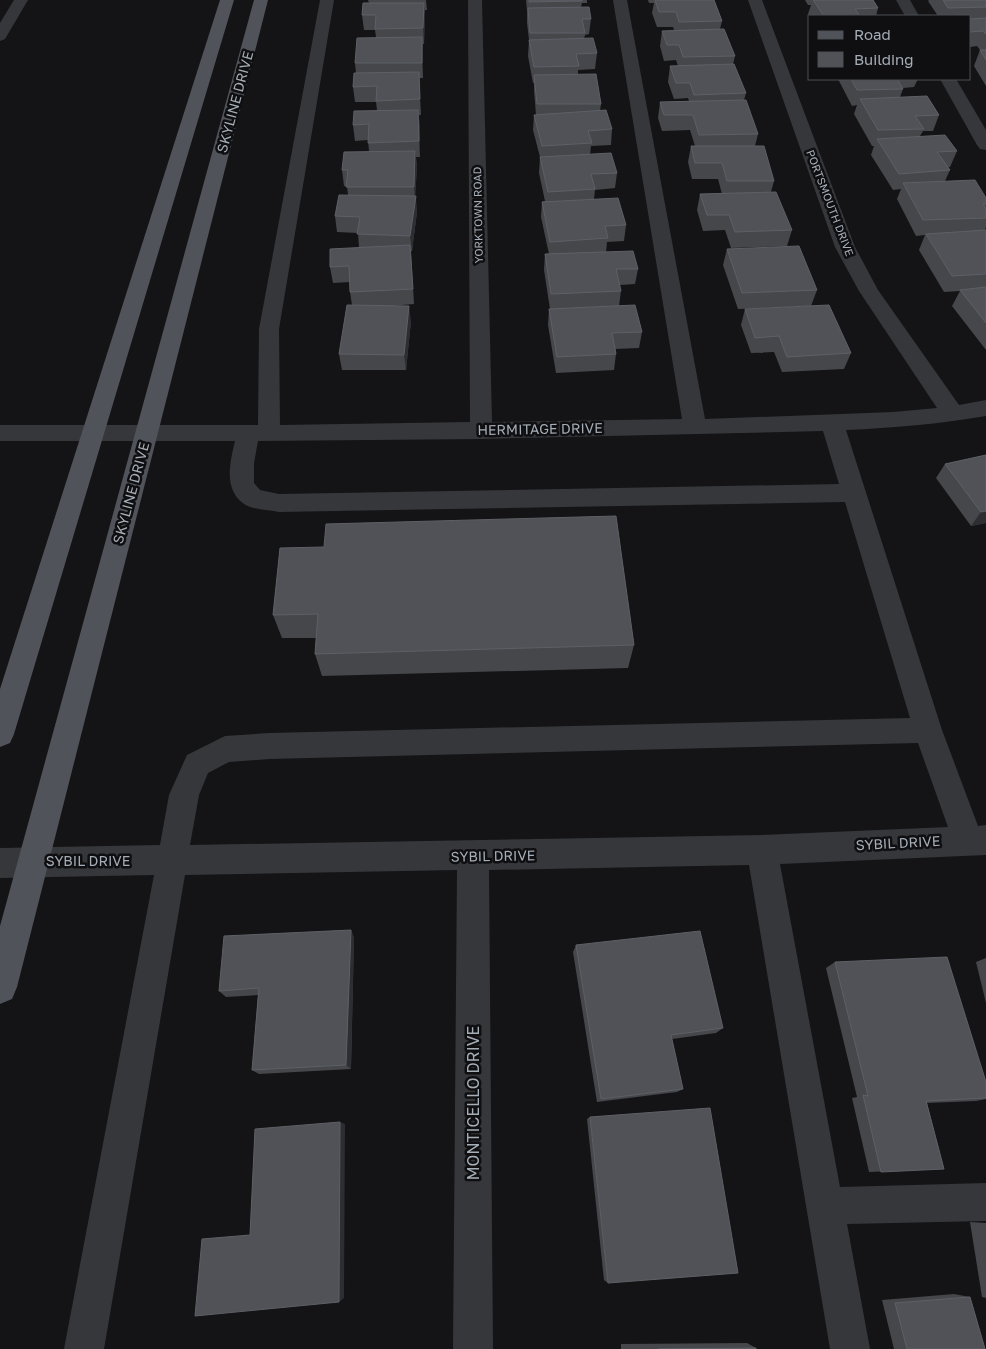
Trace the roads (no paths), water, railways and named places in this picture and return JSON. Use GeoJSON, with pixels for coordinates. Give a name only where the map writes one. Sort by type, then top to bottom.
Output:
{"type":"FeatureCollection","features":[{"type":"Feature","properties":{"kind":"main road"},"geometry":{"type":"LineString","coordinates":[[0,734],[227,0]]}},
{"type":"Feature","properties":{"kind":"main road","name":"SKYLINE DRIVE"},"geometry":{"type":"LineString","coordinates":[[0,987],[261,0]]}},
{"type":"Feature","properties":{"kind":"street"},"geometry":{"type":"LineString","coordinates":[[0,36],[21,0]]}},
{"type":"Feature","properties":{"kind":"street"},"geometry":{"type":"LineString","coordinates":[[327,0],[269,329],[259,432],[242,463],[242,486],[253,498],[279,503],[854,493]]}},
{"type":"Feature","properties":{"kind":"street","name":"YORKTOWN ROAD"},"geometry":{"type":"LineString","coordinates":[[475,0],[480,430]]}},
{"type":"Feature","properties":{"kind":"street"},"geometry":{"type":"LineString","coordinates":[[620,0],[695,427]]}},
{"type":"Feature","properties":{"kind":"street","name":"PORTSMOUTH DRIVE"},"geometry":{"type":"LineString","coordinates":[[755,0],[845,247],[869,291],[953,414]]}},
{"type":"Feature","properties":{"kind":"street"},"geometry":{"type":"LineString","coordinates":[[903,0],[911,15]]}},
{"type":"Feature","properties":{"kind":"street"},"geometry":{"type":"LineString","coordinates":[[949,80],[986,145]]}},
{"type":"Feature","properties":{"kind":"street","name":"HERMITAGE DRIVE"},"geometry":{"type":"LineString","coordinates":[[0,433],[94,434],[148,431],[480,430],[832,424],[953,414],[986,408]]}},
{"type":"Feature","properties":{"kind":"street"},"geometry":{"type":"LineString","coordinates":[[832,424],[928,730],[977,840]]}},
{"type":"Feature","properties":{"kind":"street"},"geometry":{"type":"LineString","coordinates":[[84,1349],[184,795],[197,764],[225,749],[269,746],[928,730]]}},
{"type":"Feature","properties":{"kind":"street","name":"SYBIL DRIVE"},"geometry":{"type":"LineString","coordinates":[[0,863],[104,860],[172,862],[762,850],[977,840]]}},
{"type":"Feature","properties":{"kind":"street"},"geometry":{"type":"LineString","coordinates":[[762,850],[850,1349]]}},
{"type":"Feature","properties":{"kind":"street","name":"MONTICELLO DRIVE"},"geometry":{"type":"LineString","coordinates":[[473,856],[473,1349]]}},
{"type":"Feature","properties":{"kind":"street"},"geometry":{"type":"LineString","coordinates":[[826,1206],[986,1202]]}}]}
